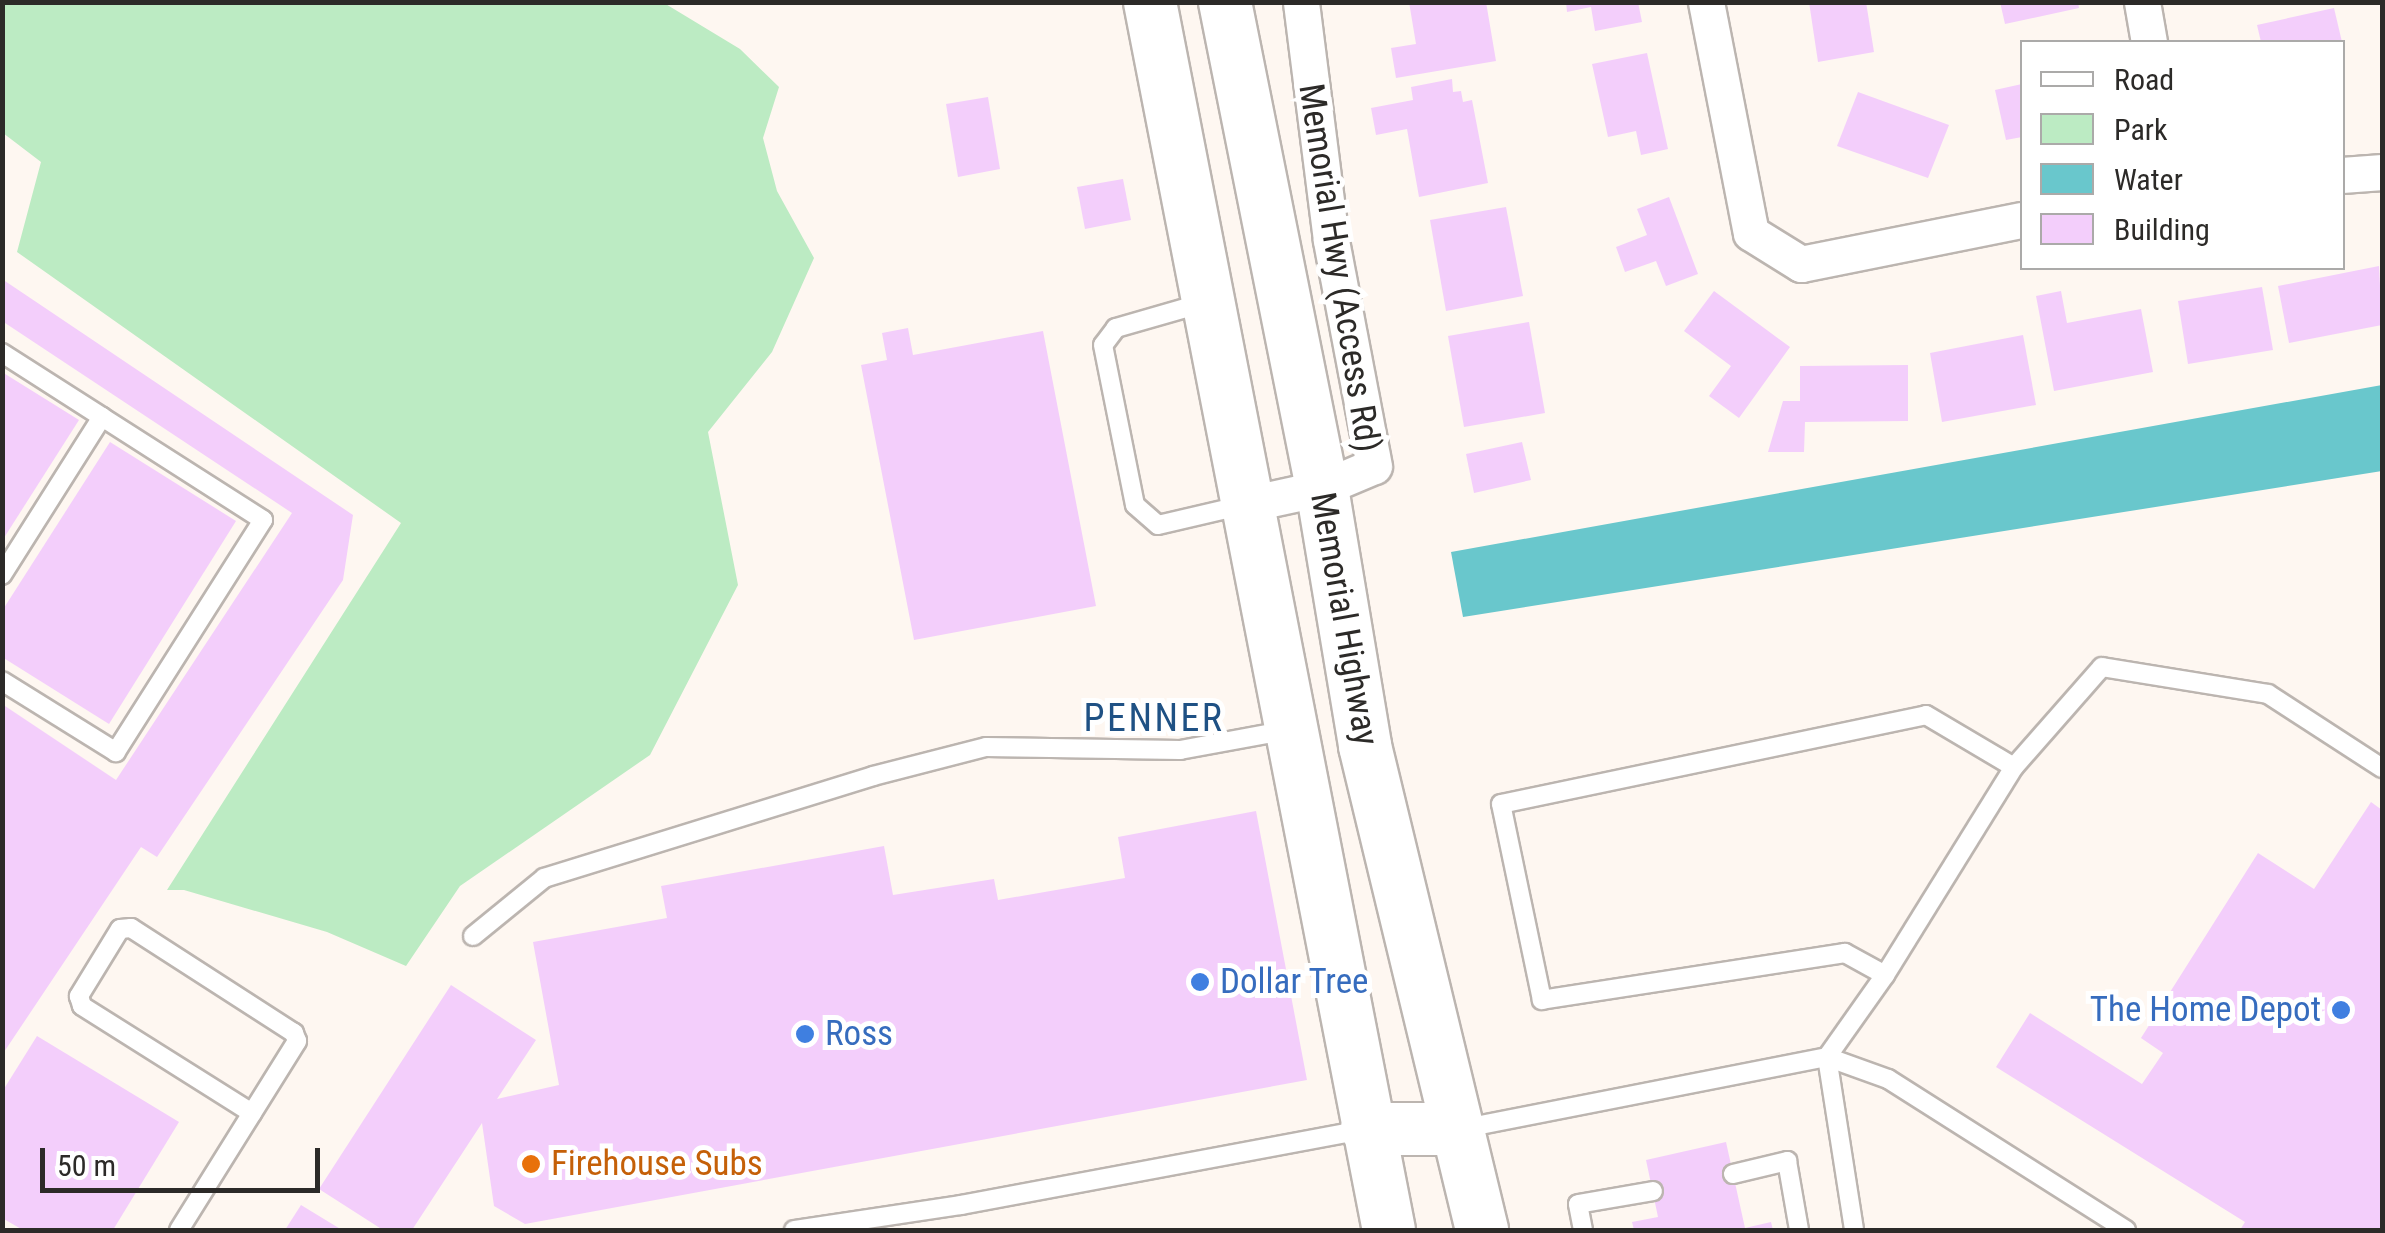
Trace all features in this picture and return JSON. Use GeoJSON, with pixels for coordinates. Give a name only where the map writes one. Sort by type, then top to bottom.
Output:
{"type":"FeatureCollection","features":[{"type":"Feature","properties":{"kind":"main road","name":"Memorial Highway"},"geometry":{"type":"LineString","coordinates":[[1150,2],[1389,1230]]}},
{"type":"Feature","properties":{"kind":"main road","name":"Memorial Highway"},"geometry":{"type":"LineString","coordinates":[[1225,2],[1322,488],[1365,746],[1482,1230]]}},
{"type":"Feature","properties":{"kind":"main road"},"geometry":{"type":"LineString","coordinates":[[1368,1129],[1458,1129]]}},
{"type":"Feature","properties":{"kind":"street","name":"Memorial Hwy (Access Rd)"},"geometry":{"type":"LineString","coordinates":[[1248,504],[1322,488],[1374,466],[1330,240],[1301,2]]}},
{"type":"Feature","properties":{"kind":"street"},"geometry":{"type":"LineString","coordinates":[[1706,2],[1751,233],[1802,264],[2020,220]]}},
{"type":"Feature","properties":{"kind":"street"},"geometry":{"type":"LineString","coordinates":[[2142,2],[2149,40]]}},
{"type":"Feature","properties":{"kind":"street"},"geometry":{"type":"LineString","coordinates":[[2345,175],[2382,172]]}},
{"type":"Feature","properties":{"kind":"lane"},"geometry":{"type":"LineString","coordinates":[[1208,301],[1116,328],[1103,345],[1135,505],[1158,525],[1248,504]]}},
{"type":"Feature","properties":{"kind":"lane"},"geometry":{"type":"LineString","coordinates":[[2,353],[263,520],[116,752],[2,680]]}},
{"type":"Feature","properties":{"kind":"lane"},"geometry":{"type":"LineString","coordinates":[[2,576],[102,417]]}},
{"type":"Feature","properties":{"kind":"lane"},"geometry":{"type":"LineString","coordinates":[[1854,1230],[1827,1058],[1885,974],[2014,767],[2102,668],[2268,694],[2382,768]]}},
{"type":"Feature","properties":{"kind":"lane"},"geometry":{"type":"LineString","coordinates":[[1885,974],[1845,952],[1542,1000],[1501,804],[1926,715],[2014,767]]}},
{"type":"Feature","properties":{"kind":"lane"},"geometry":{"type":"LineString","coordinates":[[473,936],[544,878],[873,776],[986,747],[1180,750],[1290,730]]}},
{"type":"Feature","properties":{"kind":"lane"},"geometry":{"type":"LineString","coordinates":[[179,1230],[296,1041],[294,1033],[131,928],[120,929],[79,996],[82,1006],[252,1112]]}},
{"type":"Feature","properties":{"kind":"lane"},"geometry":{"type":"LineString","coordinates":[[1458,1129],[1827,1058],[1888,1078],[2126,1230]]}},
{"type":"Feature","properties":{"kind":"lane"},"geometry":{"type":"LineString","coordinates":[[794,1230],[961,1205],[1368,1129]]}},
{"type":"Feature","properties":{"kind":"lane"},"geometry":{"type":"LineString","coordinates":[[1733,1174],[1787,1162],[1799,1230]]}},
{"type":"Feature","properties":{"kind":"lane"},"geometry":{"type":"LineString","coordinates":[[1583,1230],[1578,1204],[1653,1191]]}},
{"type":"Feature","properties":{"kind":"green space"},"geometry":{"type":"Polygon","coordinates":[[[2,3],[664,3],[740,49],[779,87],[763,138],[777,191],[814,258],[772,352],[708,432],[738,585],[650,755],[460,886],[406,966],[327,932],[184,890],[167,890],[401,523],[17,252],[41,162],[3,133],[2,3]]]}},
{"type":"Feature","properties":{"kind":"water"},"geometry":{"type":"Polygon","coordinates":[[[2382,385],[2382,471],[1463,617],[1451,552],[2382,385]]]}},
{"type":"Feature","properties":{"kind":"building"},"geometry":{"type":"Polygon","coordinates":[[[1409,2],[1486,2],[1496,61],[1396,78],[1391,48],[1416,44],[1409,2]]]}},
{"type":"Feature","properties":{"kind":"building"},"geometry":{"type":"Polygon","coordinates":[[[1566,2],[1638,2],[1642,22],[1595,31],[1591,7],[1567,12],[1566,2]]]}},
{"type":"Feature","properties":{"kind":"building"},"geometry":{"type":"Polygon","coordinates":[[[1809,2],[1866,2],[1874,52],[1818,62],[1809,2]]]}},
{"type":"Feature","properties":{"kind":"building"},"geometry":{"type":"Polygon","coordinates":[[[2000,2],[2078,2],[2079,8],[2005,24],[2000,2]]]}},
{"type":"Feature","properties":{"kind":"building"},"geometry":{"type":"Polygon","coordinates":[[[2334,8],[2342,40],[2261,40],[2257,25],[2334,8]]]}},
{"type":"Feature","properties":{"kind":"building"},"geometry":{"type":"Polygon","coordinates":[[[1647,53],[1668,149],[1641,155],[1636,131],[1608,137],[1592,64],[1647,53]]]}},
{"type":"Feature","properties":{"kind":"building"},"geometry":{"type":"Polygon","coordinates":[[[1452,79],[1453,92],[1461,91],[1463,102],[1472,100],[1488,183],[1419,197],[1407,129],[1376,135],[1371,108],[1413,100],[1411,87],[1452,79]]]}},
{"type":"Feature","properties":{"kind":"building"},"geometry":{"type":"Polygon","coordinates":[[[2020,84],[2020,137],[2006,140],[1995,90],[2020,84]]]}},
{"type":"Feature","properties":{"kind":"building"},"geometry":{"type":"Polygon","coordinates":[[[1858,92],[1949,125],[1928,178],[1837,146],[1858,92]]]}},
{"type":"Feature","properties":{"kind":"building"},"geometry":{"type":"Polygon","coordinates":[[[988,97],[1000,169],[958,177],[946,104],[988,97]]]}},
{"type":"Feature","properties":{"kind":"building"},"geometry":{"type":"Polygon","coordinates":[[[1123,179],[1131,220],[1085,229],[1077,187],[1123,179]]]}},
{"type":"Feature","properties":{"kind":"building"},"geometry":{"type":"Polygon","coordinates":[[[1669,197],[1698,274],[1666,286],[1656,261],[1625,272],[1616,247],[1647,235],[1637,209],[1669,197]]]}},
{"type":"Feature","properties":{"kind":"building"},"geometry":{"type":"Polygon","coordinates":[[[1506,207],[1523,296],[1446,311],[1430,220],[1506,207]]]}},
{"type":"Feature","properties":{"kind":"building"},"geometry":{"type":"Polygon","coordinates":[[[2379,266],[2382,325],[2289,343],[2278,286],[2379,266]]]}},
{"type":"Feature","properties":{"kind":"building"},"geometry":{"type":"Polygon","coordinates":[[[2,279],[353,515],[343,580],[157,857],[141,847],[2,1055],[2,704],[116,780],[292,513],[2,321],[2,279]]]}},
{"type":"Feature","properties":{"kind":"building"},"geometry":{"type":"Polygon","coordinates":[[[2262,287],[2273,350],[2188,364],[2178,301],[2262,287]]]}},
{"type":"Feature","properties":{"kind":"building"},"geometry":{"type":"Polygon","coordinates":[[[1714,291],[1790,347],[1739,418],[1709,396],[1731,366],[1684,331],[1714,291]]]}},
{"type":"Feature","properties":{"kind":"building"},"geometry":{"type":"Polygon","coordinates":[[[2061,291],[2067,323],[2141,309],[2153,372],[2054,391],[2036,296],[2061,291]]]}},
{"type":"Feature","properties":{"kind":"building"},"geometry":{"type":"Polygon","coordinates":[[[1529,322],[1545,413],[1464,427],[1448,336],[1529,322]]]}},
{"type":"Feature","properties":{"kind":"building"},"geometry":{"type":"Polygon","coordinates":[[[908,328],[913,355],[1043,331],[1096,606],[914,640],[861,365],[887,360],[882,333],[908,328]]]}},
{"type":"Feature","properties":{"kind":"building"},"geometry":{"type":"Polygon","coordinates":[[[2023,335],[2036,405],[1942,422],[1930,353],[2023,335]]]}},
{"type":"Feature","properties":{"kind":"building"},"geometry":{"type":"Polygon","coordinates":[[[1908,365],[1908,421],[1805,422],[1804,452],[1768,452],[1783,401],[1800,401],[1800,366],[1908,365]]]}},
{"type":"Feature","properties":{"kind":"building"},"geometry":{"type":"Polygon","coordinates":[[[2,372],[79,420],[2,541],[2,372]]]}},
{"type":"Feature","properties":{"kind":"building"},"geometry":{"type":"Polygon","coordinates":[[[110,442],[236,521],[109,724],[2,657],[2,611],[110,442]]]}},
{"type":"Feature","properties":{"kind":"building"},"geometry":{"type":"Polygon","coordinates":[[[1522,442],[1531,480],[1474,493],[1466,454],[1522,442]]]}},
{"type":"Feature","properties":{"kind":"building"},"geometry":{"type":"Polygon","coordinates":[[[2371,802],[2382,810],[2382,1230],[2240,1230],[2245,1222],[1996,1067],[2030,1013],[2142,1084],[2163,1053],[2141,1038],[2258,853],[2314,889],[2371,802]]]}},
{"type":"Feature","properties":{"kind":"building"},"geometry":{"type":"Polygon","coordinates":[[[1256,811],[1307,1080],[525,1224],[494,1206],[482,1123],[412,1230],[383,1230],[319,1189],[451,985],[536,1040],[497,1099],[559,1085],[533,942],[667,918],[661,886],[884,846],[893,895],[994,879],[998,900],[1125,878],[1118,837],[1256,811]]]}},
{"type":"Feature","properties":{"kind":"building"},"geometry":{"type":"Polygon","coordinates":[[[37,1036],[179,1122],[113,1230],[23,1230],[2,1218],[2,1092],[37,1036]]]}},
{"type":"Feature","properties":{"kind":"building"},"geometry":{"type":"Polygon","coordinates":[[[1726,1142],[1745,1228],[1771,1222],[1773,1230],[1634,1230],[1632,1222],[1658,1217],[1646,1160],[1726,1142]]]}},
{"type":"Feature","properties":{"kind":"building"},"geometry":{"type":"Polygon","coordinates":[[[301,1205],[342,1230],[285,1230],[301,1205]]]}},
{"type":"Feature","properties":{"kind":"place","name":"Dollar Tree"},"geometry":{"type":"Point","coordinates":[1200,982]}},
{"type":"Feature","properties":{"kind":"place","name":"The Home Depot"},"geometry":{"type":"Point","coordinates":[2341,1010]}},
{"type":"Feature","properties":{"kind":"place","name":"Ross"},"geometry":{"type":"Point","coordinates":[805,1034]}},
{"type":"Feature","properties":{"kind":"place","name":"Firehouse Subs"},"geometry":{"type":"Point","coordinates":[531,1164]}},
{"type":"Feature","properties":{"kind":"district","name":"PENNER"},"geometry":{"type":"Point","coordinates":[1154,719]}}]}
